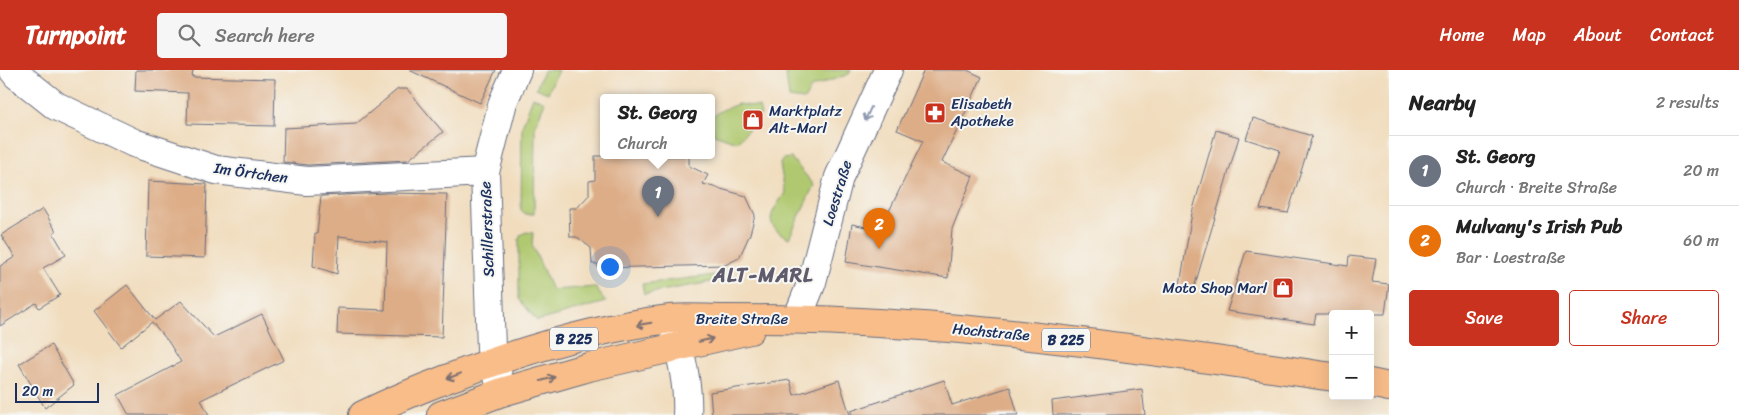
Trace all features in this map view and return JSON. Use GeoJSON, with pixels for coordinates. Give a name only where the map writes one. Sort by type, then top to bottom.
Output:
{"type":"FeatureCollection","features":[{"type":"Feature","properties":{"kind":"main road","name":"Breite Straße"},"geometry":{"type":"LineString","coordinates":[[362,415],[493,361],[530,349],[622,328],[672,319],[797,319]]}},
{"type":"Feature","properties":{"kind":"main road","name":"Breite Straße"},"geometry":{"type":"LineString","coordinates":[[440,415],[502,392],[589,367],[797,319]]}},
{"type":"Feature","properties":{"kind":"main road","name":"Hochstraße"},"geometry":{"type":"LineString","coordinates":[[797,319],[893,323],[1029,336],[1141,349],[1329,376]]}},
{"type":"Feature","properties":{"kind":"main road"},"geometry":{"type":"LineString","coordinates":[[1374,384],[1389,386]]}},
{"type":"Feature","properties":{"kind":"street","name":"Im Örtchen"},"geometry":{"type":"LineString","coordinates":[[13,70],[56,106],[134,143],[216,170],[307,181],[485,172]]}},
{"type":"Feature","properties":{"kind":"street","name":"Schillerstraße"},"geometry":{"type":"LineString","coordinates":[[502,392],[491,349],[485,172],[503,102],[517,70]]}},
{"type":"Feature","properties":{"kind":"street","name":"Loestraße"},"geometry":{"type":"LineString","coordinates":[[797,319],[812,282],[839,177],[888,70]]}},
{"type":"Feature","properties":{"kind":"street"},"geometry":{"type":"LineString","coordinates":[[672,319],[688,403],[687,415]]}},
{"type":"Feature","properties":{"kind":"green space"},"geometry":{"type":"Polygon","coordinates":[[[544,70],[558,70],[548,93],[536,88],[544,70]]]}},
{"type":"Feature","properties":{"kind":"green space"},"geometry":{"type":"Polygon","coordinates":[[[787,70],[851,70],[849,74],[812,87],[804,100],[789,98],[787,70]]]}},
{"type":"Feature","properties":{"kind":"green space"},"geometry":{"type":"Polygon","coordinates":[[[533,97],[545,102],[535,126],[534,214],[525,214],[521,210],[522,126],[533,97]]]}},
{"type":"Feature","properties":{"kind":"green space"},"geometry":{"type":"Polygon","coordinates":[[[738,104],[759,107],[761,115],[737,142],[715,134],[715,115],[738,104]]]}},
{"type":"Feature","properties":{"kind":"green space"},"geometry":{"type":"Polygon","coordinates":[[[791,158],[814,185],[789,238],[775,228],[771,218],[785,193],[780,164],[782,159],[791,158]]]}},
{"type":"Feature","properties":{"kind":"green space"},"geometry":{"type":"Polygon","coordinates":[[[526,232],[533,233],[532,245],[552,290],[595,287],[606,302],[537,321],[519,299],[519,239],[526,232]]]}},
{"type":"Feature","properties":{"kind":"green space"},"geometry":{"type":"Polygon","coordinates":[[[715,275],[728,279],[644,294],[642,284],[715,275]]]}},
{"type":"Feature","properties":{"kind":"building"},"geometry":{"type":"Polygon","coordinates":[[[136,70],[193,70],[192,77],[275,79],[274,126],[187,124],[188,93],[135,91],[136,70]]]}},
{"type":"Feature","properties":{"kind":"building"},"geometry":{"type":"Polygon","coordinates":[[[409,70],[496,70],[480,103],[409,70]]]}},
{"type":"Feature","properties":{"kind":"building"},"geometry":{"type":"Polygon","coordinates":[[[924,70],[967,70],[982,77],[942,162],[973,176],[952,229],[948,278],[846,262],[852,224],[880,230],[923,141],[897,130],[924,70]]]}},
{"type":"Feature","properties":{"kind":"building"},"geometry":{"type":"Polygon","coordinates":[[[398,89],[407,89],[443,132],[408,160],[308,165],[283,162],[284,128],[356,124],[398,89]]]}},
{"type":"Feature","properties":{"kind":"building"},"geometry":{"type":"Polygon","coordinates":[[[1253,118],[1312,136],[1288,213],[1260,209],[1280,150],[1246,139],[1253,118]]]}},
{"type":"Feature","properties":{"kind":"building"},"geometry":{"type":"Polygon","coordinates":[[[1216,130],[1239,137],[1194,288],[1180,285],[1192,213],[1216,130]]]}},
{"type":"Feature","properties":{"kind":"building"},"geometry":{"type":"Polygon","coordinates":[[[595,156],[600,156],[600,159],[689,159],[689,166],[708,175],[703,184],[746,196],[755,215],[750,234],[739,258],[725,265],[598,268],[598,264],[592,264],[591,248],[577,237],[570,237],[569,208],[577,208],[589,195],[589,181],[595,180],[595,156]]]}},
{"type":"Feature","properties":{"kind":"building"},"geometry":{"type":"Polygon","coordinates":[[[148,181],[207,184],[205,258],[146,256],[148,181]]]}},
{"type":"Feature","properties":{"kind":"building"},"geometry":{"type":"Polygon","coordinates":[[[387,193],[447,194],[442,337],[337,334],[338,308],[385,310],[387,242],[339,236],[337,274],[313,266],[315,234],[317,234],[321,196],[387,193]]]}},
{"type":"Feature","properties":{"kind":"building"},"geometry":{"type":"Polygon","coordinates":[[[43,209],[56,231],[53,233],[66,255],[43,268],[60,295],[39,308],[36,303],[0,326],[0,266],[15,257],[1,235],[43,209]]]}},
{"type":"Feature","properties":{"kind":"building"},"geometry":{"type":"Polygon","coordinates":[[[1246,251],[1348,266],[1349,256],[1376,259],[1372,282],[1389,284],[1385,314],[1374,314],[1374,310],[1329,310],[1329,314],[1316,314],[1314,324],[1227,311],[1246,251]]]}},
{"type":"Feature","properties":{"kind":"building"},"geometry":{"type":"Polygon","coordinates":[[[127,285],[155,320],[181,301],[214,337],[262,314],[284,360],[201,400],[209,415],[129,415],[118,395],[181,362],[168,341],[152,322],[121,347],[94,311],[127,285]]]}},
{"type":"Feature","properties":{"kind":"building"},"geometry":{"type":"Polygon","coordinates":[[[51,345],[74,385],[45,408],[19,364],[51,345]]]}},
{"type":"Feature","properties":{"kind":"building"},"geometry":{"type":"Polygon","coordinates":[[[790,380],[794,395],[839,380],[850,415],[712,415],[710,392],[790,380]]]}},
{"type":"Feature","properties":{"kind":"building"},"geometry":{"type":"Polygon","coordinates":[[[944,380],[952,405],[1010,387],[1018,415],[852,415],[851,411],[944,380]]]}},
{"type":"Feature","properties":{"kind":"building"},"geometry":{"type":"Polygon","coordinates":[[[1142,389],[1145,415],[1053,415],[1052,401],[1142,389]]]}},
{"type":"Feature","properties":{"kind":"place","name":"Elisabeth Apotheke"},"geometry":{"type":"Point","coordinates":[935,113]}},
{"type":"Feature","properties":{"kind":"place","name":"Marktplatz Alt-Marl"},"geometry":{"type":"Point","coordinates":[753,120]}},
{"type":"Feature","properties":{"kind":"place","name":"St. Georg"},"geometry":{"type":"Point","coordinates":[658,217]}},
{"type":"Feature","properties":{"kind":"place","name":"Mulvany's Irish Pub"},"geometry":{"type":"Point","coordinates":[879,249]}},
{"type":"Feature","properties":{"kind":"place","name":"Moto Shop Marl"},"geometry":{"type":"Point","coordinates":[1283,288]}},
{"type":"Feature","properties":{"kind":"district","name":"ALT-MARL"},"geometry":{"type":"Point","coordinates":[763,275]}}]}
